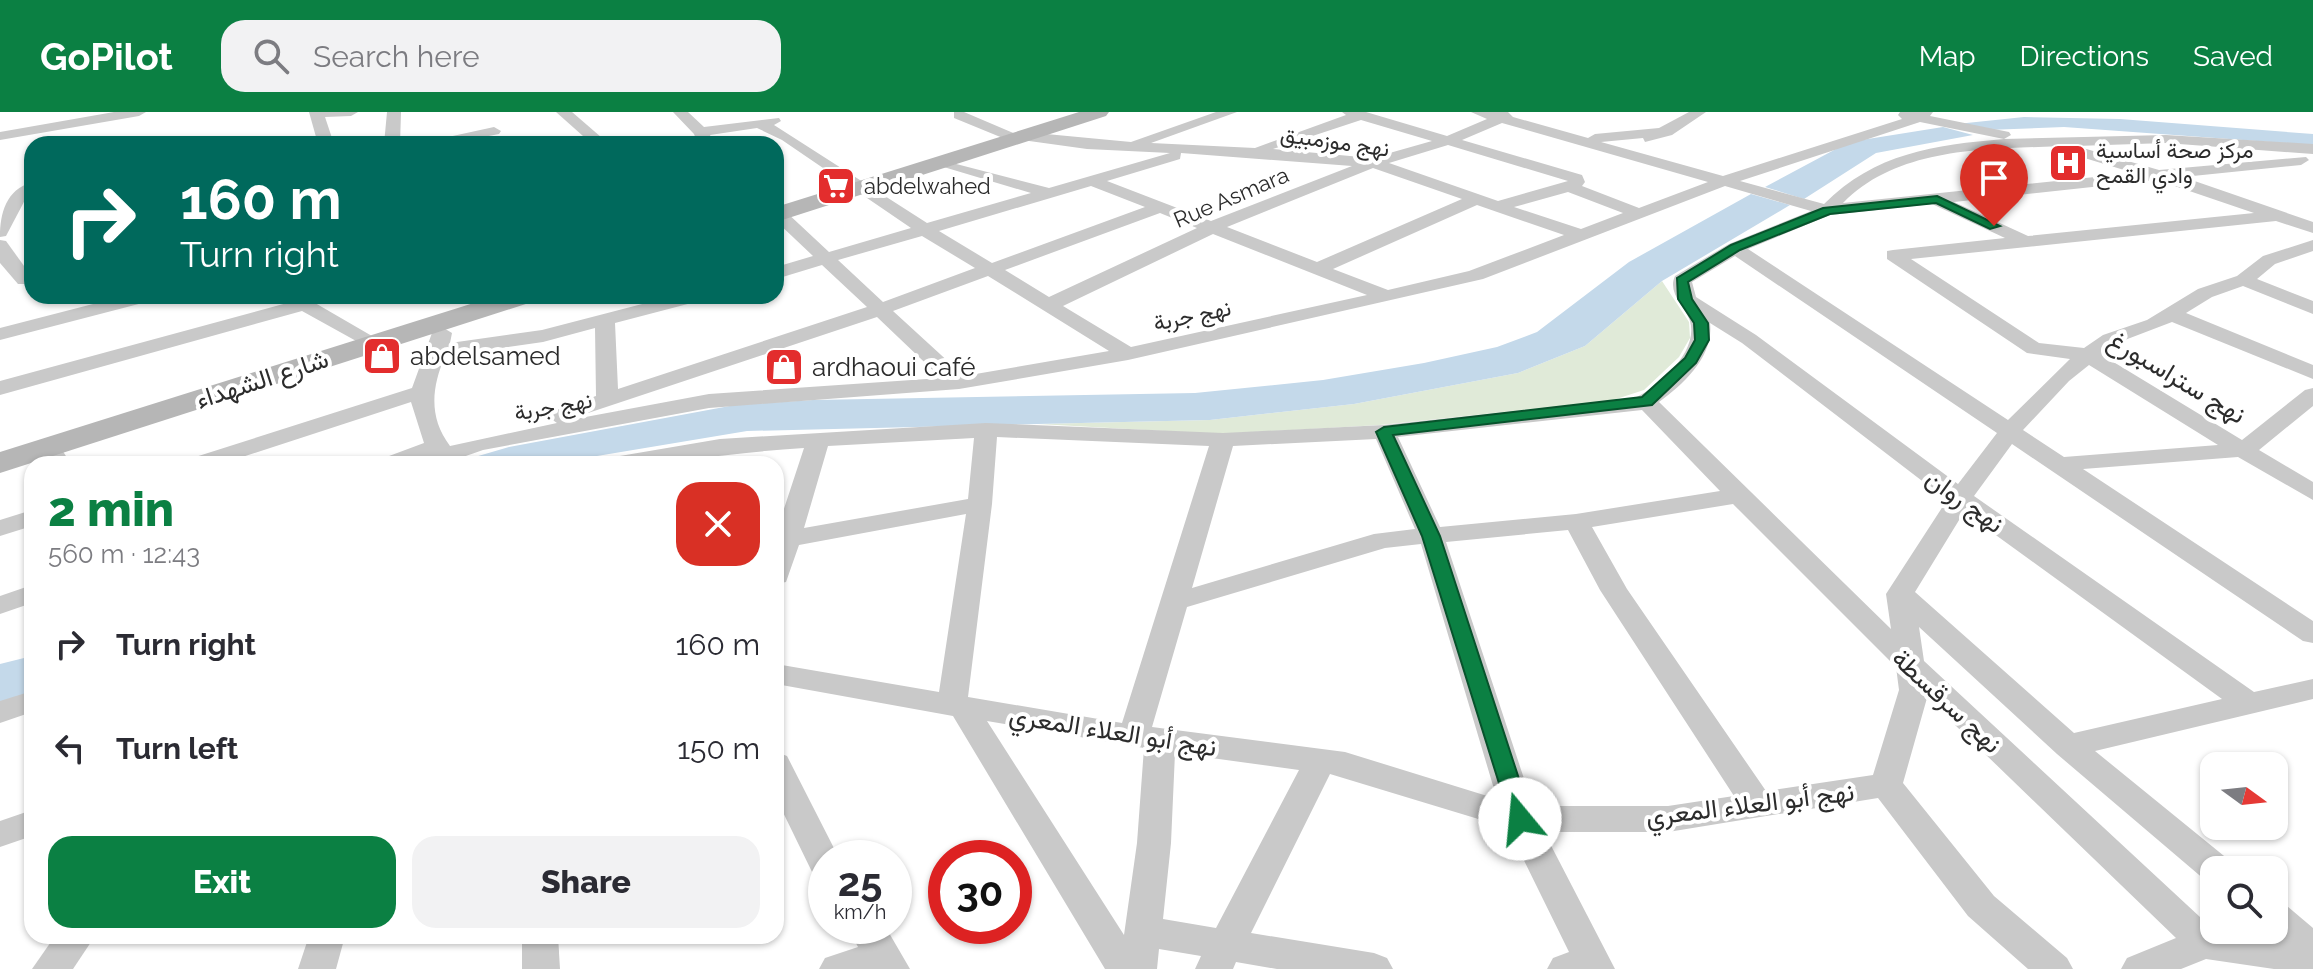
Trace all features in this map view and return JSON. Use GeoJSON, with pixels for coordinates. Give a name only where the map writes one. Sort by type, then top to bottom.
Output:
{"type":"FeatureCollection","features":[{"type":"Feature","properties":{"kind":"main road"},"geometry":{"type":"LineString","coordinates":[[784,208],[866,187],[1099,112]]}},
{"type":"Feature","properties":{"kind":"main road","name":"شارع الشهداء"},"geometry":{"type":"LineString","coordinates":[[54,456],[374,343],[441,336],[484,304]]}},
{"type":"Feature","properties":{"kind":"main road","name":"شارع الشهداء"},"geometry":{"type":"LineString","coordinates":[[0,463],[24,460]]}},
{"type":"Feature","properties":{"kind":"street"},"geometry":{"type":"LineString","coordinates":[[0,136],[139,112]]}},
{"type":"Feature","properties":{"kind":"street"},"geometry":{"type":"LineString","coordinates":[[323,136],[316,113],[351,112]]}},
{"type":"Feature","properties":{"kind":"street"},"geometry":{"type":"LineString","coordinates":[[392,136],[394,112]]}},
{"type":"Feature","properties":{"kind":"street"},"geometry":{"type":"LineString","coordinates":[[563,112],[592,136]]}},
{"type":"Feature","properties":{"kind":"street"},"geometry":{"type":"LineString","coordinates":[[680,112],[702,136]]}},
{"type":"Feature","properties":{"kind":"street"},"geometry":{"type":"LineString","coordinates":[[1125,147],[1230,112]]}},
{"type":"Feature","properties":{"kind":"street"},"geometry":{"type":"LineString","coordinates":[[1478,112],[1827,210]]}},
{"type":"Feature","properties":{"kind":"street","name":"Rue Asmara"},"geometry":{"type":"LineString","coordinates":[[1049,305],[1213,227],[1373,163],[1450,140],[1499,117],[1526,112]]}},
{"type":"Feature","properties":{"kind":"street"},"geometry":{"type":"LineString","coordinates":[[1621,151],[1667,132],[1699,112]]}},
{"type":"Feature","properties":{"kind":"street"},"geometry":{"type":"LineString","coordinates":[[1889,112],[2045,142],[2165,177],[2313,228]]}},
{"type":"Feature","properties":{"kind":"street","name":"نهج موزمبيق"},"geometry":{"type":"LineString","coordinates":[[960,113],[1020,137],[1373,163],[1580,235]]}},
{"type":"Feature","properties":{"kind":"street"},"geometry":{"type":"LineString","coordinates":[[1251,152],[1355,113],[1571,174],[1577,182],[1569,187],[1497,206]]}},
{"type":"Feature","properties":{"kind":"street"},"geometry":{"type":"LineString","coordinates":[[489,115],[494,136]]}},
{"type":"Feature","properties":{"kind":"street"},"geometry":{"type":"LineString","coordinates":[[712,136],[785,117]]}},
{"type":"Feature","properties":{"kind":"street","name":"نهج جربة"},"geometry":{"type":"LineString","coordinates":[[446,455],[479,444],[709,401],[959,383],[1128,354],[1386,296],[1476,275],[1772,163],[1929,118]]}},
{"type":"Feature","properties":{"kind":"street"},"geometry":{"type":"LineString","coordinates":[[760,124],[780,136]]}},
{"type":"Feature","properties":{"kind":"street"},"geometry":{"type":"LineString","coordinates":[[1577,139],[1667,132]]}},
{"type":"Feature","properties":{"kind":"street"},"geometry":{"type":"LineString","coordinates":[[784,138],[866,187],[924,229],[1128,354]]}},
{"type":"Feature","properties":{"kind":"street"},"geometry":{"type":"LineString","coordinates":[[1827,210],[1853,184],[1898,161],[1932,153],[2045,142],[2166,139],[2313,149]]}},
{"type":"Feature","properties":{"kind":"street"},"geometry":{"type":"LineString","coordinates":[[784,271],[1190,151]]}},
{"type":"Feature","properties":{"kind":"street"},"geometry":{"type":"LineString","coordinates":[[661,456],[720,446],[986,430],[1223,440],[1384,432],[1646,401],[1691,360],[1702,340],[1701,323],[1685,299],[1682,280],[1735,248],[1827,210],[2165,177],[2313,159]]}},
{"type":"Feature","properties":{"kind":"street"},"geometry":{"type":"LineString","coordinates":[[942,162],[1049,193]]}},
{"type":"Feature","properties":{"kind":"street"},"geometry":{"type":"LineString","coordinates":[[1093,181],[1386,296]]}},
{"type":"Feature","properties":{"kind":"street"},"geometry":{"type":"LineString","coordinates":[[1853,184],[1907,203]]}},
{"type":"Feature","properties":{"kind":"street"},"geometry":{"type":"LineString","coordinates":[[1569,187],[1638,213]]}},
{"type":"Feature","properties":{"kind":"street"},"geometry":{"type":"LineString","coordinates":[[0,232],[19,195],[24,192]]}},
{"type":"Feature","properties":{"kind":"street"},"geometry":{"type":"LineString","coordinates":[[1319,268],[1477,199]]}},
{"type":"Feature","properties":{"kind":"street"},"geometry":{"type":"LineString","coordinates":[[1937,200],[2022,239],[2281,215]]}},
{"type":"Feature","properties":{"kind":"street"},"geometry":{"type":"LineString","coordinates":[[479,444],[607,398],[878,310],[1159,208]]}},
{"type":"Feature","properties":{"kind":"street"},"geometry":{"type":"LineString","coordinates":[[784,212],[878,310],[959,383]]}},
{"type":"Feature","properties":{"kind":"street","name":"نهج ستراسبورغ"},"geometry":{"type":"LineString","coordinates":[[2022,239],[1893,255],[2034,349],[2087,355],[2313,493]]}},
{"type":"Feature","properties":{"kind":"street"},"geometry":{"type":"LineString","coordinates":[[0,245],[5,257],[24,275]]}},
{"type":"Feature","properties":{"kind":"street"},"geometry":{"type":"LineString","coordinates":[[2200,856],[2068,746],[1900,594],[1960,498],[2011,430],[2061,376],[2110,339],[2173,315],[2205,293],[2244,280],[2269,260],[2313,245]]}},
{"type":"Feature","properties":{"kind":"street"},"geometry":{"type":"LineString","coordinates":[[1735,248],[2313,634]]}},
{"type":"Feature","properties":{"kind":"street"},"geometry":{"type":"LineString","coordinates":[[0,286],[24,280]]}},
{"type":"Feature","properties":{"kind":"street"},"geometry":{"type":"LineString","coordinates":[[2244,280],[2313,308]]}},
{"type":"Feature","properties":{"kind":"street","name":"نهج روان"},"geometry":{"type":"LineString","coordinates":[[1685,299],[1749,339],[1960,498],[2247,702]]}},
{"type":"Feature","properties":{"kind":"street"},"geometry":{"type":"LineString","coordinates":[[0,334],[116,304]]}},
{"type":"Feature","properties":{"kind":"street"},"geometry":{"type":"LineString","coordinates":[[0,388],[282,304]]}},
{"type":"Feature","properties":{"kind":"street"},"geometry":{"type":"LineString","coordinates":[[302,304],[374,343]]}},
{"type":"Feature","properties":{"kind":"street"},"geometry":{"type":"LineString","coordinates":[[446,455],[421,392],[441,336],[517,341],[605,322],[668,304]]}},
{"type":"Feature","properties":{"kind":"street"},"geometry":{"type":"LineString","coordinates":[[2173,315],[2313,373]]}},
{"type":"Feature","properties":{"kind":"street"},"geometry":{"type":"LineString","coordinates":[[605,322],[607,398]]}},
{"type":"Feature","properties":{"kind":"street"},"geometry":{"type":"LineString","coordinates":[[222,456],[421,392]]}},
{"type":"Feature","properties":{"kind":"street"},"geometry":{"type":"LineString","coordinates":[[2061,464],[2244,450],[2313,395]]}},
{"type":"Feature","properties":{"kind":"street","name":"نهج سرقسطة"},"geometry":{"type":"LineString","coordinates":[[1646,401],[1737,496],[1912,668],[2200,938]]}},
{"type":"Feature","properties":{"kind":"street"},"geometry":{"type":"LineString","coordinates":[[986,430],[958,707],[1125,969]]}},
{"type":"Feature","properties":{"kind":"street"},"geometry":{"type":"LineString","coordinates":[[1384,432],[1431,536],[1520,819],[1584,967]]}},
{"type":"Feature","properties":{"kind":"street"},"geometry":{"type":"LineString","coordinates":[[784,534],[818,440]]}},
{"type":"Feature","properties":{"kind":"street"},"geometry":{"type":"LineString","coordinates":[[1138,969],[1154,843],[1147,737],[1174,602],[1223,440]]}},
{"type":"Feature","properties":{"kind":"street"},"geometry":{"type":"LineString","coordinates":[[1174,602],[1383,540],[1576,522],[1737,496]]}},
{"type":"Feature","properties":{"kind":"street"},"geometry":{"type":"LineString","coordinates":[[784,540],[980,504]]}},
{"type":"Feature","properties":{"kind":"street"},"geometry":{"type":"LineString","coordinates":[[0,528],[24,520]]}},
{"type":"Feature","properties":{"kind":"street"},"geometry":{"type":"LineString","coordinates":[[1576,522],[1614,590],[1758,806]]}},
{"type":"Feature","properties":{"kind":"street","name":"نهج أبو العلاء المعري"},"geometry":{"type":"LineString","coordinates":[[784,675],[1147,737],[1345,764],[1520,819],[1668,819],[1886,785],[1914,690],[1900,594]]}},
{"type":"Feature","properties":{"kind":"street"},"geometry":{"type":"LineString","coordinates":[[0,605],[24,597]]}},
{"type":"Feature","properties":{"kind":"street"},"geometry":{"type":"LineString","coordinates":[[2068,746],[2313,689]]}},
{"type":"Feature","properties":{"kind":"street"},"geometry":{"type":"LineString","coordinates":[[0,712],[24,704]]}},
{"type":"Feature","properties":{"kind":"street"},"geometry":{"type":"LineString","coordinates":[[1219,956],[1320,761]]}},
{"type":"Feature","properties":{"kind":"street"},"geometry":{"type":"LineString","coordinates":[[784,780],[813,840]]}},
{"type":"Feature","properties":{"kind":"street"},"geometry":{"type":"LineString","coordinates":[[1886,785],[1981,906],[2054,969]]}},
{"type":"Feature","properties":{"kind":"street"},"geometry":{"type":"LineString","coordinates":[[0,834],[24,826]]}},
{"type":"Feature","properties":{"kind":"street"},"geometry":{"type":"LineString","coordinates":[[2288,929],[2313,950]]}},
{"type":"Feature","properties":{"kind":"street"},"geometry":{"type":"LineString","coordinates":[[1141,931],[1219,956],[1374,969]]}},
{"type":"Feature","properties":{"kind":"street"},"geometry":{"type":"LineString","coordinates":[[51,969],[71,944]]}},
{"type":"Feature","properties":{"kind":"street"},"geometry":{"type":"LineString","coordinates":[[317,969],[325,944]]}},
{"type":"Feature","properties":{"kind":"street"},"geometry":{"type":"LineString","coordinates":[[540,944],[541,969]]}},
{"type":"Feature","properties":{"kind":"street"},"geometry":{"type":"LineString","coordinates":[[2140,969],[2202,944]]}},
{"type":"Feature","properties":{"kind":"street"},"geometry":{"type":"LineString","coordinates":[[2212,944],[2313,959]]}},
{"type":"Feature","properties":{"kind":"street"},"geometry":{"type":"LineString","coordinates":[[838,969],[880,950]]}},
{"type":"Feature","properties":{"kind":"green space"},"geometry":{"type":"Polygon","coordinates":[[[1662,281],[1689,322],[1690,338],[1679,357],[1644,390],[1610,401],[1380,425],[1219,434],[1038,424],[1210,420],[1354,404],[1518,373],[1585,346],[1662,281]]]}},
{"type":"Feature","properties":{"kind":"water"},"geometry":{"type":"Polygon","coordinates":[[[2024,117],[2120,119],[2313,134],[2313,145],[2064,127],[1987,130],[1957,124],[2024,117]]]}},
{"type":"Feature","properties":{"kind":"water"},"geometry":{"type":"Polygon","coordinates":[[[1943,127],[1973,135],[1876,153],[1804,199],[1765,187],[1849,142],[1943,127]]]}},
{"type":"Feature","properties":{"kind":"water"},"geometry":{"type":"Polygon","coordinates":[[[1751,194],[1790,205],[1662,281],[1585,346],[1518,373],[1354,404],[1210,420],[747,431],[597,456],[478,456],[509,447],[735,405],[813,400],[1195,393],[1323,380],[1424,363],[1497,347],[1537,332],[1629,262],[1751,194]]]}},
{"type":"Feature","properties":{"kind":"water"},"geometry":{"type":"Polygon","coordinates":[[[24,658],[24,696],[0,705],[0,664],[24,658]]]}},
{"type":"Feature","properties":{"kind":"place","name":"مركز صحة أساسية وادي القمح"},"geometry":{"type":"Point","coordinates":[2068,163]}},
{"type":"Feature","properties":{"kind":"place","name":"abdelwahed"},"geometry":{"type":"Point","coordinates":[836,186]}},
{"type":"Feature","properties":{"kind":"place","name":"abdelsamed"},"geometry":{"type":"Point","coordinates":[382,356]}},
{"type":"Feature","properties":{"kind":"place","name":"ardhaoui café"},"geometry":{"type":"Point","coordinates":[784,367]}},
{"type":"Feature","properties":{"kind":"route"},"geometry":{"type":"LineString","coordinates":[[1520,819],[1431,536],[1384,432],[1618,407],[1646,401],[1691,360],[1702,340],[1701,323],[1685,299],[1682,280],[1735,248],[1827,210],[1937,200],[1994,226]]}}]}
